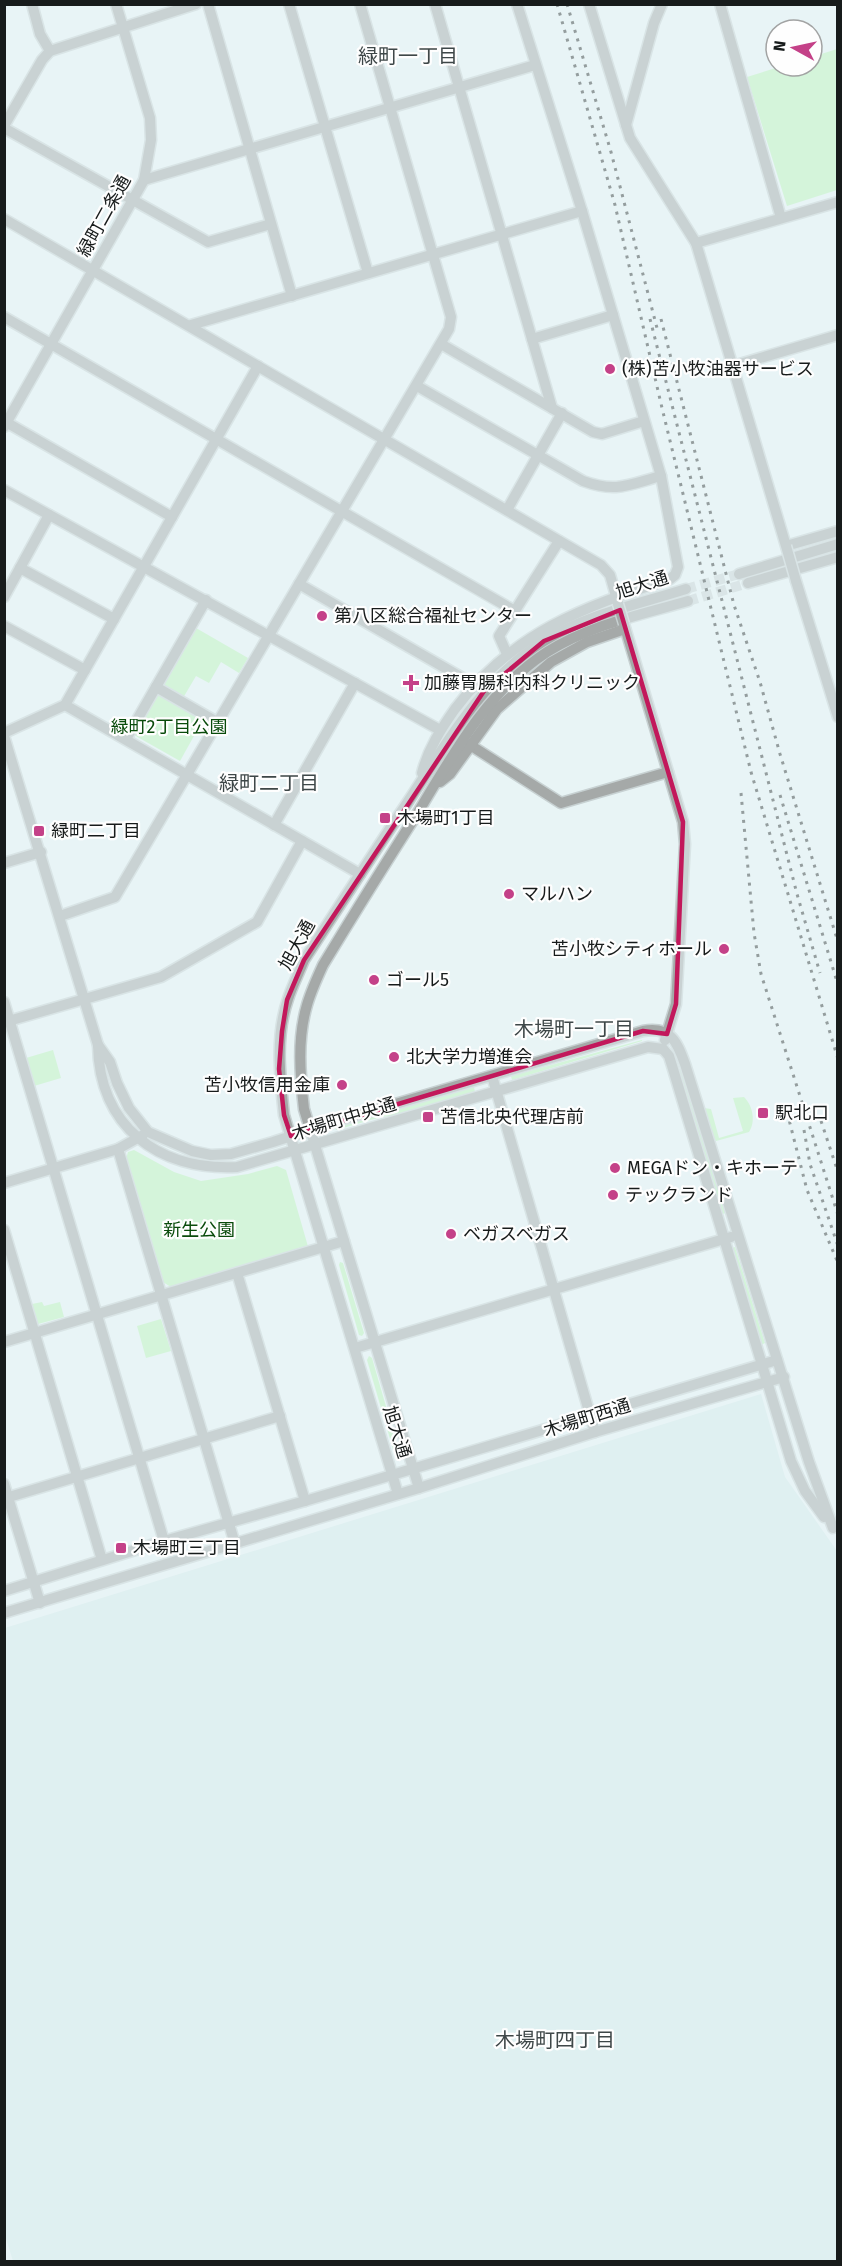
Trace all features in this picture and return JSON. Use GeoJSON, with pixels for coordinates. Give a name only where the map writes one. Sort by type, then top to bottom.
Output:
{"type":"FeatureCollection","features":[{"type":"Feature","properties":{"kind":"street"},"geometry":{"type":"LineString","coordinates":[[32,4],[40,34],[51,51]]}},
{"type":"Feature","properties":{"kind":"street","name":"緑町二条通"},"geometry":{"type":"LineString","coordinates":[[5,424],[144,180],[151,140],[150,118],[116,4]]}},
{"type":"Feature","properties":{"kind":"street"},"geometry":{"type":"LineString","coordinates":[[196,4],[51,51],[42,60],[4,127],[208,242],[271,224]]}},
{"type":"Feature","properties":{"kind":"street"},"geometry":{"type":"LineString","coordinates":[[208,4],[292,296]]}},
{"type":"Feature","properties":{"kind":"street"},"geometry":{"type":"LineString","coordinates":[[289,4],[368,273]]}},
{"type":"Feature","properties":{"kind":"street"},"geometry":{"type":"LineString","coordinates":[[60,916],[115,897],[449,329],[451,317],[360,4]]}},
{"type":"Feature","properties":{"kind":"street"},"geometry":{"type":"LineString","coordinates":[[435,4],[532,339],[557,411],[538,455],[507,510]]}},
{"type":"Feature","properties":{"kind":"street"},"geometry":{"type":"LineString","coordinates":[[420,782],[426,760],[440,730],[474,684],[507,654],[566,618],[670,579],[675,575],[678,567],[661,476],[517,4]]}},
{"type":"Feature","properties":{"kind":"street"},"geometry":{"type":"LineString","coordinates":[[589,4],[626,126],[635,148],[696,243],[796,581],[835,700],[837,717]]}},
{"type":"Feature","properties":{"kind":"street"},"geometry":{"type":"LineString","coordinates":[[626,126],[654,23],[662,4]]}},
{"type":"Feature","properties":{"kind":"street"},"geometry":{"type":"LineString","coordinates":[[720,4],[782,218]]}},
{"type":"Feature","properties":{"kind":"street"},"geometry":{"type":"LineString","coordinates":[[144,180],[535,65]]}},
{"type":"Feature","properties":{"kind":"street"},"geometry":{"type":"LineString","coordinates":[[696,243],[837,202]]}},
{"type":"Feature","properties":{"kind":"street"},"geometry":{"type":"LineString","coordinates":[[191,325],[582,211]]}},
{"type":"Feature","properties":{"kind":"street"},"geometry":{"type":"LineString","coordinates":[[4,219],[191,325],[602,565],[609,574],[683,822],[685,844],[676,1004],[663,1049],[671,1062],[791,1461],[805,1491],[835,1531]]}},
{"type":"Feature","properties":{"kind":"street"},"geometry":{"type":"LineString","coordinates":[[532,339],[613,315]]}},
{"type":"Feature","properties":{"kind":"street"},"geometry":{"type":"LineString","coordinates":[[4,317],[514,611]]}},
{"type":"Feature","properties":{"kind":"street"},"geometry":{"type":"LineString","coordinates":[[733,366],[837,335]]}},
{"type":"Feature","properties":{"kind":"street"},"geometry":{"type":"LineString","coordinates":[[441,344],[593,432],[602,434],[644,421]]}},
{"type":"Feature","properties":{"kind":"street"},"geometry":{"type":"LineString","coordinates":[[4,734],[65,705],[258,366]]}},
{"type":"Feature","properties":{"kind":"street"},"geometry":{"type":"LineString","coordinates":[[417,386],[583,481],[602,488],[621,488],[661,476]]}},
{"type":"Feature","properties":{"kind":"street"},"geometry":{"type":"LineString","coordinates":[[5,424],[172,517]]}},
{"type":"Feature","properties":{"kind":"street"},"geometry":{"type":"LineString","coordinates":[[4,490],[440,730]]}},
{"type":"Feature","properties":{"kind":"street"},"geometry":{"type":"LineString","coordinates":[[4,597],[50,515]]}},
{"type":"Feature","properties":{"kind":"street"},"geometry":{"type":"LineString","coordinates":[[786,546],[837,531]]}},
{"type":"Feature","properties":{"kind":"street"},"geometry":{"type":"LineString","coordinates":[[507,654],[499,636],[559,541]]}},
{"type":"Feature","properties":{"kind":"street"},"geometry":{"type":"LineString","coordinates":[[739,574],[837,544]]}},
{"type":"Feature","properties":{"kind":"street"},"geometry":{"type":"LineString","coordinates":[[748,583],[837,557]]}},
{"type":"Feature","properties":{"kind":"street"},"geometry":{"type":"LineString","coordinates":[[20,568],[114,619]]}},
{"type":"Feature","properties":{"kind":"street"},"geometry":{"type":"LineString","coordinates":[[299,584],[474,684]]}},
{"type":"Feature","properties":{"kind":"street","name":"旭大通"},"geometry":{"type":"LineString","coordinates":[[398,1494],[284,1115],[279,1069],[287,1000],[304,960],[453,732],[484,692],[516,661],[544,641],[575,625],[686,589]]}},
{"type":"Feature","properties":{"kind":"street"},"geometry":{"type":"LineString","coordinates":[[126,740],[206,600]]}},
{"type":"Feature","properties":{"kind":"street","name":"旭大通"},"geometry":{"type":"LineString","coordinates":[[419,1488],[304,1109],[299,1066],[301,1034],[307,1004],[323,964],[464,738],[491,700],[513,679],[547,653],[591,629],[688,601]]}},
{"type":"Feature","properties":{"kind":"street"},"geometry":{"type":"LineString","coordinates":[[4,626],[85,670]]}},
{"type":"Feature","properties":{"kind":"street"},"geometry":{"type":"LineString","coordinates":[[432,789],[450,774],[497,709],[551,662],[587,642],[625,627]]}},
{"type":"Feature","properties":{"kind":"street"},"geometry":{"type":"LineString","coordinates":[[274,825],[355,682]]}},
{"type":"Feature","properties":{"kind":"street"},"geometry":{"type":"LineString","coordinates":[[156,687],[217,723]]}},
{"type":"Feature","properties":{"kind":"street"},"geometry":{"type":"LineString","coordinates":[[65,705],[360,874]]}},
{"type":"Feature","properties":{"kind":"street","name":"木場町中央通"},"geometry":{"type":"LineString","coordinates":[[4,734],[98,1045],[98,1067],[105,1089],[118,1116],[138,1139],[162,1154],[189,1165],[212,1168],[237,1167],[648,1047],[663,1049]]}},
{"type":"Feature","properties":{"kind":"street"},"geometry":{"type":"LineString","coordinates":[[470,745],[561,803],[668,772]]}},
{"type":"Feature","properties":{"kind":"street"},"geometry":{"type":"LineString","coordinates":[[7,1022],[161,977],[257,922],[302,841]]}},
{"type":"Feature","properties":{"kind":"street"},"geometry":{"type":"LineString","coordinates":[[4,863],[41,852]]}},
{"type":"Feature","properties":{"kind":"street"},"geometry":{"type":"LineString","coordinates":[[4,1002],[7,1022],[54,1168],[164,1541]]}},
{"type":"Feature","properties":{"kind":"street","name":"木場町中央通"},"geometry":{"type":"LineString","coordinates":[[98,1045],[110,1062],[129,1108],[148,1132],[184,1148],[211,1155],[231,1154],[643,1031],[658,1030],[667,1034]]}},
{"type":"Feature","properties":{"kind":"street"},"geometry":{"type":"LineString","coordinates":[[667,1034],[681,1051],[812,1472],[835,1531]]}},
{"type":"Feature","properties":{"kind":"street"},"geometry":{"type":"LineString","coordinates":[[492,1076],[595,1432]]}},
{"type":"Feature","properties":{"kind":"street"},"geometry":{"type":"LineString","coordinates":[[4,1183],[118,1149],[148,1132]]}},
{"type":"Feature","properties":{"kind":"street"},"geometry":{"type":"LineString","coordinates":[[118,1149],[235,1544]]}},
{"type":"Feature","properties":{"kind":"street"},"geometry":{"type":"LineString","coordinates":[[4,1230],[102,1560]]}},
{"type":"Feature","properties":{"kind":"street"},"geometry":{"type":"LineString","coordinates":[[355,1348],[738,1235]]}},
{"type":"Feature","properties":{"kind":"street"},"geometry":{"type":"LineString","coordinates":[[4,1342],[344,1241]]}},
{"type":"Feature","properties":{"kind":"street"},"geometry":{"type":"LineString","coordinates":[[237,1273],[305,1501]]}},
{"type":"Feature","properties":{"kind":"street","name":"木場町西通"},"geometry":{"type":"LineString","coordinates":[[413,1468],[777,1360]]}},
{"type":"Feature","properties":{"kind":"street","name":"木場町西通"},"geometry":{"type":"LineString","coordinates":[[419,1488],[595,1432],[784,1377]]}},
{"type":"Feature","properties":{"kind":"street"},"geometry":{"type":"LineString","coordinates":[[9,1497],[280,1416]]}},
{"type":"Feature","properties":{"kind":"street","name":"旭大通"},"geometry":{"type":"LineString","coordinates":[[4,1591],[164,1541],[413,1468]]}},
{"type":"Feature","properties":{"kind":"street"},"geometry":{"type":"LineString","coordinates":[[4,1484],[40,1603]]}},
{"type":"Feature","properties":{"kind":"street"},"geometry":{"type":"LineString","coordinates":[[4,1613],[419,1488]]}},
{"type":"Feature","properties":{"kind":"highlighted area"},"geometry":{"type":"Polygon","coordinates":[[[620,610],[683,822],[676,1004],[667,1034],[643,1031],[291,1136],[284,1115],[279,1069],[287,1000],[304,960],[484,691],[544,641],[620,610]]]}},
{"type":"Feature","properties":{"kind":"shaded area"},"geometry":{"type":"Polygon","coordinates":[[[761,1394],[785,1477],[837,1551],[837,2261],[13,2261],[4,2232],[5,1628],[761,1394]]]}},
{"type":"Feature","properties":{"kind":"green space"},"geometry":{"type":"Polygon","coordinates":[[[837,49],[837,190],[787,206],[747,77],[764,72],[764,78],[824,78],[824,53],[837,49]]]}},
{"type":"Feature","properties":{"kind":"green space"},"geometry":{"type":"Polygon","coordinates":[[[196,628],[248,658],[239,673],[221,662],[209,683],[196,676],[183,698],[163,686],[196,628]]]}},
{"type":"Feature","properties":{"kind":"green space","name":"緑町2丁目公園"},"geometry":{"type":"Polygon","coordinates":[[[158,692],[204,718],[180,761],[134,735],[158,692]]]}},
{"type":"Feature","properties":{"kind":"green space"},"geometry":{"type":"Polygon","coordinates":[[[642,1041],[512,1080],[511,1076],[642,1041]]]}},
{"type":"Feature","properties":{"kind":"green space"},"geometry":{"type":"Polygon","coordinates":[[[53,1050],[61,1078],[34,1086],[26,1058],[53,1050]]]}},
{"type":"Feature","properties":{"kind":"green space"},"geometry":{"type":"Polygon","coordinates":[[[681,1070],[726,1213],[722,1214],[679,1071],[681,1070]]]}},
{"type":"Feature","properties":{"kind":"green space"},"geometry":{"type":"Polygon","coordinates":[[[474,1087],[475,1092],[391,1116],[336,1130],[335,1128],[474,1087]]]}},
{"type":"Feature","properties":{"kind":"green space"},"geometry":{"type":"Polygon","coordinates":[[[744,1097],[750,1105],[752,1114],[749,1132],[716,1141],[711,1133],[704,1108],[711,1109],[719,1138],[743,1131],[733,1098],[744,1097]]]}},
{"type":"Feature","properties":{"kind":"green space","name":"新生公園"},"geometry":{"type":"Polygon","coordinates":[[[134,1150],[174,1172],[201,1181],[248,1174],[277,1166],[286,1170],[309,1250],[174,1289],[163,1282],[126,1159],[128,1152],[134,1150]]]}},
{"type":"Feature","properties":{"kind":"green space"},"geometry":{"type":"Polygon","coordinates":[[[735,1247],[765,1343],[761,1345],[732,1248],[735,1247]]]}},
{"type":"Feature","properties":{"kind":"green space"},"geometry":{"type":"Polygon","coordinates":[[[340,1262],[343,1263],[364,1333],[362,1336],[359,1335],[340,1262]]]}},
{"type":"Feature","properties":{"kind":"green space"},"geometry":{"type":"Polygon","coordinates":[[[42,1302],[44,1306],[60,1302],[64,1317],[38,1324],[32,1304],[42,1302]]]}},
{"type":"Feature","properties":{"kind":"green space"},"geometry":{"type":"Polygon","coordinates":[[[161,1319],[171,1351],[146,1358],[137,1326],[161,1319]]]}},
{"type":"Feature","properties":{"kind":"green space"},"geometry":{"type":"Polygon","coordinates":[[[369,1356],[372,1358],[398,1448],[393,1449],[367,1360],[369,1356]]]}},
{"type":"Feature","properties":{"kind":"tunnel"},"geometry":{"type":"LineString","coordinates":[[686,589],[739,574]]}},
{"type":"Feature","properties":{"kind":"tunnel"},"geometry":{"type":"LineString","coordinates":[[688,601],[748,583]]}},
{"type":"Feature","properties":{"kind":"railway"},"geometry":{"type":"LineString","coordinates":[[557,4],[615,205],[751,772],[838,1059]]}},
{"type":"Feature","properties":{"kind":"railway"},"geometry":{"type":"LineString","coordinates":[[567,4],[611,152],[657,328]]}},
{"type":"Feature","properties":{"kind":"railway"},"geometry":{"type":"LineString","coordinates":[[650,319],[797,894],[820,973]]}},
{"type":"Feature","properties":{"kind":"railway"},"geometry":{"type":"LineString","coordinates":[[661,319],[734,605],[760,682],[838,942]]}},
{"type":"Feature","properties":{"kind":"railway"},"geometry":{"type":"LineString","coordinates":[[741,793],[754,933],[761,974],[838,1215]]}},
{"type":"Feature","properties":{"kind":"railway"},"geometry":{"type":"LineString","coordinates":[[780,795],[838,985]]}},
{"type":"Feature","properties":{"kind":"railway"},"geometry":{"type":"LineString","coordinates":[[785,1104],[807,1190],[838,1263]]}},
{"type":"Feature","properties":{"kind":"railway"},"geometry":{"type":"LineString","coordinates":[[821,1121],[838,1172]]}},
{"type":"Feature","properties":{"kind":"railway"},"geometry":{"type":"LineString","coordinates":[[804,1130],[810,1164],[838,1246]]}},
{"type":"Feature","properties":{"kind":"place","name":"(株)苫小牧油器サービス"},"geometry":{"type":"Point","coordinates":[610,369]}},
{"type":"Feature","properties":{"kind":"place","name":"第八区総合福祉センター"},"geometry":{"type":"Point","coordinates":[322,616]}},
{"type":"Feature","properties":{"kind":"place","name":"加藤胃腸科内科クリニック"},"geometry":{"type":"Point","coordinates":[411,683]}},
{"type":"Feature","properties":{"kind":"place","name":"木場町1丁目"},"geometry":{"type":"Point","coordinates":[385,818]}},
{"type":"Feature","properties":{"kind":"place","name":"緑町二丁目"},"geometry":{"type":"Point","coordinates":[39,831]}},
{"type":"Feature","properties":{"kind":"place","name":"マルハン"},"geometry":{"type":"Point","coordinates":[509,894]}},
{"type":"Feature","properties":{"kind":"place","name":"苫小牧シティホール"},"geometry":{"type":"Point","coordinates":[724,949]}},
{"type":"Feature","properties":{"kind":"place","name":"ゴール5"},"geometry":{"type":"Point","coordinates":[374,980]}},
{"type":"Feature","properties":{"kind":"place","name":"北大学力増進会"},"geometry":{"type":"Point","coordinates":[394,1057]}},
{"type":"Feature","properties":{"kind":"place","name":"苫小牧信用金庫"},"geometry":{"type":"Point","coordinates":[342,1085]}},
{"type":"Feature","properties":{"kind":"place","name":"駅北口"},"geometry":{"type":"Point","coordinates":[763,1113]}},
{"type":"Feature","properties":{"kind":"place","name":"苫信北央代理店前"},"geometry":{"type":"Point","coordinates":[428,1117]}},
{"type":"Feature","properties":{"kind":"place","name":"MEGAドン・キホーテ"},"geometry":{"type":"Point","coordinates":[615,1168]}},
{"type":"Feature","properties":{"kind":"place","name":"テックランド"},"geometry":{"type":"Point","coordinates":[613,1195]}},
{"type":"Feature","properties":{"kind":"place","name":"ベガスベガス"},"geometry":{"type":"Point","coordinates":[451,1234]}},
{"type":"Feature","properties":{"kind":"place","name":"木場町三丁目"},"geometry":{"type":"Point","coordinates":[121,1548]}},
{"type":"Feature","properties":{"kind":"district","name":"緑町一丁目"},"geometry":{"type":"Point","coordinates":[408,56]}},
{"type":"Feature","properties":{"kind":"district","name":"緑町二丁目"},"geometry":{"type":"Point","coordinates":[269,783]}},
{"type":"Feature","properties":{"kind":"district","name":"木場町一丁目"},"geometry":{"type":"Point","coordinates":[574,1029]}},
{"type":"Feature","properties":{"kind":"district","name":"木場町四丁目"},"geometry":{"type":"Point","coordinates":[555,2040]}}]}
